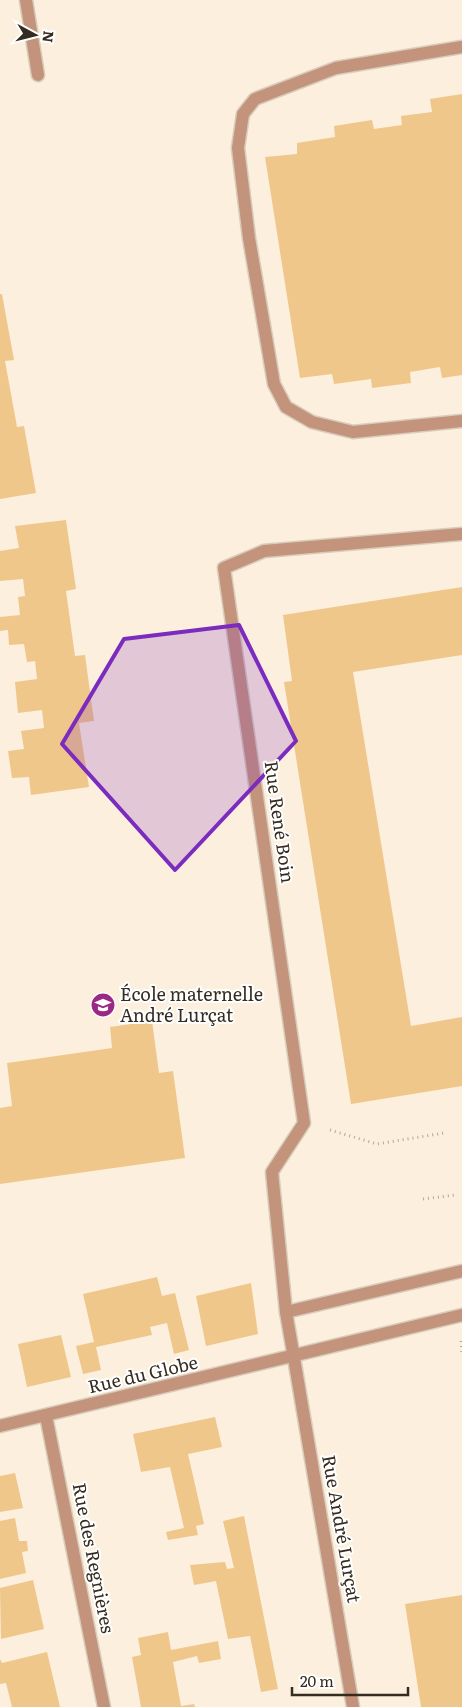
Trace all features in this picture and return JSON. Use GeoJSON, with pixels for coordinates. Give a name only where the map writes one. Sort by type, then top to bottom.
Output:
{"type":"FeatureCollection","features":[{"type":"Feature","properties":{"kind":"street"},"geometry":{"type":"LineString","coordinates":[[26,0],[38,75]]}},
{"type":"Feature","properties":{"kind":"street"},"geometry":{"type":"LineString","coordinates":[[462,47],[336,68],[255,99],[243,114],[238,148],[249,238],[274,384],[286,407],[312,422],[353,432],[462,421]]}},
{"type":"Feature","properties":{"kind":"street","name":"Rue René Boin"},"geometry":{"type":"LineString","coordinates":[[304,1122],[224,568],[264,551],[462,534]]}},
{"type":"Feature","properties":{"kind":"street"},"geometry":{"type":"LineString","coordinates":[[294,1358],[286,1312],[272,1172],[304,1122]]}},
{"type":"Feature","properties":{"kind":"street"},"geometry":{"type":"LineString","coordinates":[[286,1312],[462,1271]]}},
{"type":"Feature","properties":{"kind":"street","name":"Rue du Globe"},"geometry":{"type":"LineString","coordinates":[[0,1426],[294,1358],[462,1315]]}},
{"type":"Feature","properties":{"kind":"street","name":"Rue André Lurçat"},"geometry":{"type":"LineString","coordinates":[[294,1358],[353,1707]]}},
{"type":"Feature","properties":{"kind":"street","name":"Rue des Regnières"},"geometry":{"type":"LineString","coordinates":[[46,1416],[104,1707]]}},
{"type":"Feature","properties":{"kind":"path"},"geometry":{"type":"LineString","coordinates":[[304,1122],[377,1144],[444,1133]]}},
{"type":"Feature","properties":{"kind":"path"},"geometry":{"type":"LineString","coordinates":[[423,1199],[455,1195]]}},
{"type":"Feature","properties":{"kind":"highlighted area"},"geometry":{"type":"Polygon","coordinates":[[[239,625],[296,741],[175,870],[62,744],[124,639],[239,625]]]}},
{"type":"Feature","properties":{"kind":"building"},"geometry":{"type":"Polygon","coordinates":[[[462,94],[462,375],[442,378],[440,367],[410,372],[411,383],[372,388],[371,379],[334,384],[332,374],[300,378],[265,157],[297,154],[297,143],[335,137],[334,126],[372,120],[374,129],[402,125],[401,116],[432,112],[430,99],[462,94]]]}},
{"type":"Feature","properties":{"kind":"building"},"geometry":{"type":"Polygon","coordinates":[[[0,294],[2,294],[14,360],[5,361],[17,427],[24,426],[36,493],[0,499],[0,294]]]}},
{"type":"Feature","properties":{"kind":"building"},"geometry":{"type":"Polygon","coordinates":[[[66,520],[76,589],[66,591],[75,656],[85,655],[94,721],[79,723],[89,787],[31,795],[29,777],[12,778],[8,751],[24,749],[21,731],[44,728],[42,710],[18,713],[15,682],[37,679],[35,661],[27,662],[24,644],[9,645],[8,630],[0,631],[0,617],[20,615],[18,597],[25,596],[23,579],[0,581],[0,551],[19,548],[15,526],[66,520]]]}},
{"type":"Feature","properties":{"kind":"building"},"geometry":{"type":"Polygon","coordinates":[[[462,587],[462,655],[353,672],[411,1026],[462,1017],[462,1086],[351,1104],[284,682],[292,681],[283,615],[462,587]]]}},
{"type":"Feature","properties":{"kind":"building"},"geometry":{"type":"Polygon","coordinates":[[[152,1021],[159,1073],[173,1071],[185,1158],[0,1184],[0,1108],[12,1106],[7,1063],[112,1048],[110,1027],[152,1021]]]}},
{"type":"Feature","properties":{"kind":"building"},"geometry":{"type":"Polygon","coordinates":[[[157,1277],[162,1296],[175,1293],[189,1350],[174,1354],[167,1323],[150,1327],[152,1335],[96,1347],[101,1370],[83,1374],[76,1346],[94,1342],[83,1294],[157,1277]]]}},
{"type":"Feature","properties":{"kind":"building"},"geometry":{"type":"Polygon","coordinates":[[[251,1283],[258,1334],[206,1346],[196,1296],[251,1283]]]}},
{"type":"Feature","properties":{"kind":"building"},"geometry":{"type":"Polygon","coordinates":[[[61,1335],[71,1377],[27,1387],[18,1344],[61,1335]]]}},
{"type":"Feature","properties":{"kind":"building"},"geometry":{"type":"Polygon","coordinates":[[[215,1417],[222,1447],[188,1454],[204,1524],[196,1526],[198,1535],[168,1540],[166,1532],[184,1528],[170,1467],[141,1472],[133,1434],[215,1417]]]}},
{"type":"Feature","properties":{"kind":"building"},"geometry":{"type":"Polygon","coordinates":[[[15,1473],[23,1508],[0,1512],[0,1476],[15,1473]]]}},
{"type":"Feature","properties":{"kind":"building"},"geometry":{"type":"Polygon","coordinates":[[[244,1516],[278,1689],[261,1692],[250,1636],[228,1639],[216,1581],[194,1585],[190,1565],[225,1562],[227,1569],[234,1568],[223,1521],[244,1516]]]}},
{"type":"Feature","properties":{"kind":"building"},"geometry":{"type":"Polygon","coordinates":[[[15,1518],[19,1541],[27,1541],[28,1551],[22,1552],[26,1573],[0,1579],[0,1521],[15,1518]]]}},
{"type":"Feature","properties":{"kind":"building"},"geometry":{"type":"Polygon","coordinates":[[[33,1580],[44,1629],[1,1639],[0,1588],[33,1580]]]}},
{"type":"Feature","properties":{"kind":"building"},"geometry":{"type":"Polygon","coordinates":[[[462,1595],[462,1707],[421,1707],[405,1604],[462,1595]]]}},
{"type":"Feature","properties":{"kind":"building"},"geometry":{"type":"Polygon","coordinates":[[[168,1632],[171,1650],[218,1641],[221,1659],[199,1663],[197,1656],[173,1662],[181,1706],[194,1704],[195,1707],[141,1707],[132,1657],[141,1655],[138,1638],[168,1632]]]}},
{"type":"Feature","properties":{"kind":"building"},"geometry":{"type":"Polygon","coordinates":[[[47,1652],[60,1707],[12,1707],[6,1683],[0,1684],[0,1659],[2,1663],[47,1652]]]}},
{"type":"Feature","properties":{"kind":"place","name":"École maternelle André Lurçat"},"geometry":{"type":"Point","coordinates":[103,1005]}}]}
